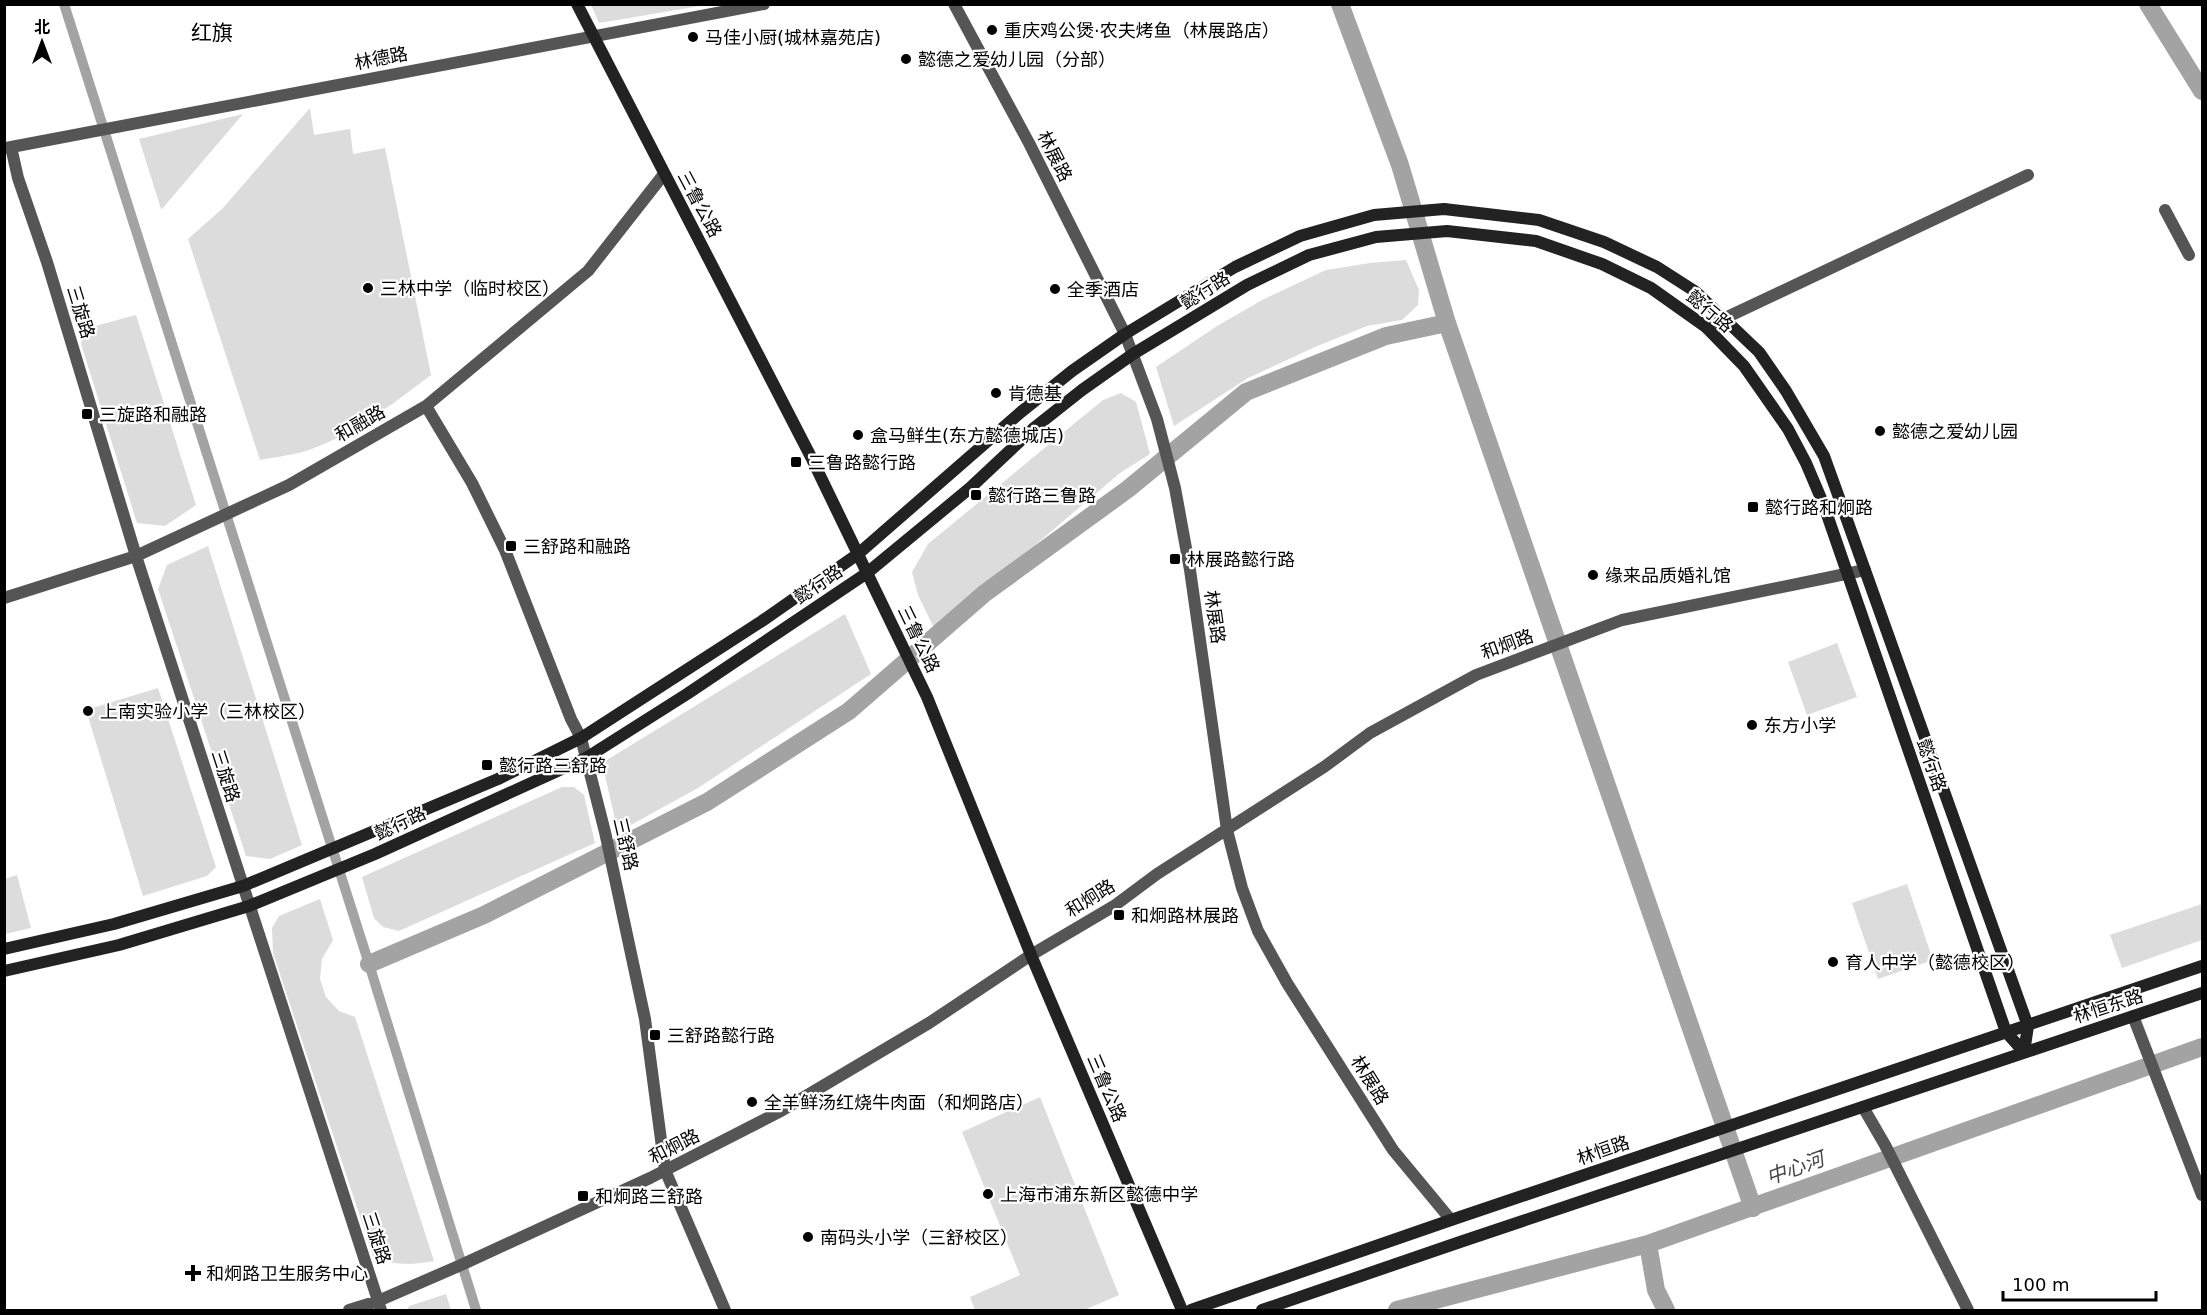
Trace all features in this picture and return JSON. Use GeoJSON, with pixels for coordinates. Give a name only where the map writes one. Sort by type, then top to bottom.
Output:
{"type":"FeatureCollection","features":[{"type":"Feature","properties":{"kind":"street","name":"三鲁公路"},"geometry":{"type":"LineString","coordinates":[[577,4],[736,309],[931,706],[1031,955],[1182,1311]]}},
{"type":"Feature","properties":{"kind":"street","name":"林德路"},"geometry":{"type":"LineString","coordinates":[[8,148],[764,4]]}},
{"type":"Feature","properties":{"kind":"street","name":"林展路"},"geometry":{"type":"LineString","coordinates":[[954,4],[1029,143],[1125,334],[1157,418],[1175,488],[1190,570],[1227,830],[1242,888],[1258,931],[1287,983],[1393,1150],[1451,1220]]}},
{"type":"Feature","properties":{"kind":"street","name":"三旋路"},"geometry":{"type":"LineString","coordinates":[[8,148],[47,262],[136,556],[380,1306]]}},
{"type":"Feature","properties":{"kind":"street","name":"和融路"},"geometry":{"type":"LineString","coordinates":[[4,598],[136,556],[289,485],[426,406],[588,271],[664,174]]}},
{"type":"Feature","properties":{"kind":"street"},"geometry":{"type":"LineString","coordinates":[[1706,327],[1724,316],[2028,175]]}},
{"type":"Feature","properties":{"kind":"street","name":"懿行路"},"geometry":{"type":"LineString","coordinates":[[4,949],[114,924],[243,886],[498,779],[581,738],[752,627],[858,554],[1072,371],[1125,334],[1234,267],[1300,236],[1374,215],[1444,209],[1539,220],[1604,242],[1658,267],[1696,292],[1724,316],[1759,352],[1786,391],[1824,456],[2028,1026],[2024,1052]]}},
{"type":"Feature","properties":{"kind":"street"},"geometry":{"type":"LineString","coordinates":[[2165,210],[2189,255]]}},
{"type":"Feature","properties":{"kind":"street","name":"懿行路"},"geometry":{"type":"LineString","coordinates":[[4,970],[119,945],[249,906],[375,854],[586,758],[687,694],[867,573],[969,488],[1034,428],[1082,390],[1134,354],[1246,285],[1309,255],[1377,237],[1447,231],[1536,242],[1602,264],[1651,288],[1706,327],[1744,366],[1788,429],[1823,503],[2006,1032],[2024,1052]]}},
{"type":"Feature","properties":{"kind":"street","name":"三舒路"},"geometry":{"type":"LineString","coordinates":[[426,406],[472,483],[505,550],[571,719],[581,738],[618,889],[648,1036],[665,1170],[725,1311]]}},
{"type":"Feature","properties":{"kind":"street","name":"和炯路"},"geometry":{"type":"LineString","coordinates":[[349,1311],[380,1306],[461,1265],[665,1170],[779,1112],[930,1023],[1031,955],[1114,906],[1157,874],[1324,766],[1370,733],[1476,675],[1622,620],[1865,570]]}},
{"type":"Feature","properties":{"kind":"street","name":"林恒东路"},"geometry":{"type":"LineString","coordinates":[[2028,1026],[2202,966]]}},
{"type":"Feature","properties":{"kind":"street","name":"林恒东路"},"geometry":{"type":"LineString","coordinates":[[2024,1052],[2202,993]]}},
{"type":"Feature","properties":{"kind":"street"},"geometry":{"type":"LineString","coordinates":[[2133,1016],[2202,1195]]}},
{"type":"Feature","properties":{"kind":"street","name":"林恒路"},"geometry":{"type":"LineString","coordinates":[[1191,1311],[1451,1220],[2028,1026]]}},
{"type":"Feature","properties":{"kind":"street"},"geometry":{"type":"LineString","coordinates":[[1262,1311],[2024,1052]]}},
{"type":"Feature","properties":{"kind":"street"},"geometry":{"type":"LineString","coordinates":[[1863,1107],[1885,1145],[1968,1311]]}},
{"type":"Feature","properties":{"kind":"shaded area"},"geometry":{"type":"Polygon","coordinates":[[[591,5],[706,5],[599,23],[591,5]]]}},
{"type":"Feature","properties":{"kind":"shaded area"},"geometry":{"type":"Polygon","coordinates":[[[310,108],[314,135],[350,129],[353,154],[385,148],[431,375],[372,418],[340,437],[306,451],[260,460],[188,239],[223,208],[310,108]]]}},
{"type":"Feature","properties":{"kind":"shaded area"},"geometry":{"type":"Polygon","coordinates":[[[243,114],[162,209],[161,209],[139,139],[243,114]]]}},
{"type":"Feature","properties":{"kind":"shaded area"},"geometry":{"type":"Polygon","coordinates":[[[1406,260],[1419,290],[1418,305],[1402,320],[1367,326],[1248,378],[1174,426],[1156,367],[1217,326],[1264,299],[1326,270],[1406,260]]]}},
{"type":"Feature","properties":{"kind":"shaded area"},"geometry":{"type":"Polygon","coordinates":[[[136,315],[196,505],[165,526],[137,523],[81,344],[84,329],[136,315]]]}},
{"type":"Feature","properties":{"kind":"shaded area"},"geometry":{"type":"Polygon","coordinates":[[[1121,393],[1136,402],[1150,454],[1120,473],[935,630],[918,595],[912,572],[928,544],[1103,400],[1121,393]]]}},
{"type":"Feature","properties":{"kind":"shaded area"},"geometry":{"type":"Polygon","coordinates":[[[208,546],[302,845],[270,859],[246,856],[158,589],[167,565],[208,546]]]}},
{"type":"Feature","properties":{"kind":"shaded area"},"geometry":{"type":"Polygon","coordinates":[[[845,614],[871,674],[698,788],[618,832],[602,763],[845,614]]]}},
{"type":"Feature","properties":{"kind":"shaded area"},"geometry":{"type":"Polygon","coordinates":[[[1837,643],[1857,697],[1807,715],[1788,662],[1837,643]]]}},
{"type":"Feature","properties":{"kind":"shaded area"},"geometry":{"type":"Polygon","coordinates":[[[158,688],[216,867],[207,876],[143,896],[86,710],[158,688]]]}},
{"type":"Feature","properties":{"kind":"shaded area"},"geometry":{"type":"Polygon","coordinates":[[[562,787],[574,787],[584,795],[595,843],[399,931],[383,927],[374,918],[362,877],[562,787]]]}},
{"type":"Feature","properties":{"kind":"shaded area"},"geometry":{"type":"Polygon","coordinates":[[[17,875],[31,928],[5,934],[5,879],[17,875]]]}},
{"type":"Feature","properties":{"kind":"shaded area"},"geometry":{"type":"Polygon","coordinates":[[[1907,884],[1933,960],[1878,979],[1852,903],[1907,884]]]}},
{"type":"Feature","properties":{"kind":"shaded area"},"geometry":{"type":"Polygon","coordinates":[[[320,899],[333,940],[322,959],[320,979],[326,997],[339,1011],[355,1017],[434,1261],[403,1264],[388,1262],[373,1256],[273,953],[272,928],[279,916],[320,899]]]}},
{"type":"Feature","properties":{"kind":"shaded area"},"geometry":{"type":"Polygon","coordinates":[[[2202,904],[2202,940],[2122,968],[2110,935],[2202,904]]]}},
{"type":"Feature","properties":{"kind":"shaded area"},"geometry":{"type":"Polygon","coordinates":[[[1040,1097],[1119,1295],[1084,1310],[975,1310],[970,1297],[1020,1275],[962,1132],[1040,1097]]]}},
{"type":"Feature","properties":{"kind":"shaded area"},"geometry":{"type":"Polygon","coordinates":[[[446,1294],[451,1310],[407,1310],[409,1306],[446,1294]]]}},
{"type":"Feature","properties":{"kind":"waterway"},"geometry":{"type":"LineString","coordinates":[[64,4],[369,964],[476,1310]]}},
{"type":"Feature","properties":{"kind":"waterway"},"geometry":{"type":"LineString","coordinates":[[1340,4],[1400,165],[1447,323],[1753,1208]]}},
{"type":"Feature","properties":{"kind":"waterway"},"geometry":{"type":"LineString","coordinates":[[2148,4],[2202,91]]}},
{"type":"Feature","properties":{"kind":"waterway"},"geometry":{"type":"LineString","coordinates":[[369,964],[484,915],[707,802],[849,711],[985,593],[1128,489],[1246,392],[1386,336],[1447,323]]}},
{"type":"Feature","properties":{"kind":"waterway","name":"中心河"},"geometry":{"type":"LineString","coordinates":[[1397,1310],[1648,1244],[2202,1047]]}},
{"type":"Feature","properties":{"kind":"waterway"},"geometry":{"type":"LineString","coordinates":[[1648,1244],[1656,1290],[1666,1310]]}},
{"type":"Feature","properties":{"kind":"place","name":"重庆鸡公煲·农夫烤鱼（林展路店）"},"geometry":{"type":"Point","coordinates":[992,30]}},
{"type":"Feature","properties":{"kind":"place","name":"马佳小厨(城林嘉苑店)"},"geometry":{"type":"Point","coordinates":[693,37]}},
{"type":"Feature","properties":{"kind":"place","name":"懿德之爱幼儿园（分部）"},"geometry":{"type":"Point","coordinates":[906,59]}},
{"type":"Feature","properties":{"kind":"place","name":"三林中学（临时校区）"},"geometry":{"type":"Point","coordinates":[368,288]}},
{"type":"Feature","properties":{"kind":"place","name":"全季酒店"},"geometry":{"type":"Point","coordinates":[1055,289]}},
{"type":"Feature","properties":{"kind":"place","name":"肯德基"},"geometry":{"type":"Point","coordinates":[996,393]}},
{"type":"Feature","properties":{"kind":"place","name":"三旋路和融路"},"geometry":{"type":"Point","coordinates":[87,414]}},
{"type":"Feature","properties":{"kind":"place","name":"懿德之爱幼儿园"},"geometry":{"type":"Point","coordinates":[1880,431]}},
{"type":"Feature","properties":{"kind":"place","name":"盒马鲜生(东方懿德城店)"},"geometry":{"type":"Point","coordinates":[858,435]}},
{"type":"Feature","properties":{"kind":"place","name":"三鲁路懿行路"},"geometry":{"type":"Point","coordinates":[796,462]}},
{"type":"Feature","properties":{"kind":"place","name":"懿行路三鲁路"},"geometry":{"type":"Point","coordinates":[976,495]}},
{"type":"Feature","properties":{"kind":"place","name":"懿行路和炯路"},"geometry":{"type":"Point","coordinates":[1753,507]}},
{"type":"Feature","properties":{"kind":"place","name":"三舒路和融路"},"geometry":{"type":"Point","coordinates":[511,546]}},
{"type":"Feature","properties":{"kind":"place","name":"林展路懿行路"},"geometry":{"type":"Point","coordinates":[1175,559]}},
{"type":"Feature","properties":{"kind":"place","name":"缘来品质婚礼馆"},"geometry":{"type":"Point","coordinates":[1593,575]}},
{"type":"Feature","properties":{"kind":"place","name":"上南实验小学（三林校区）"},"geometry":{"type":"Point","coordinates":[88,711]}},
{"type":"Feature","properties":{"kind":"place","name":"东方小学"},"geometry":{"type":"Point","coordinates":[1752,725]}},
{"type":"Feature","properties":{"kind":"place","name":"懿行路三舒路"},"geometry":{"type":"Point","coordinates":[487,765]}},
{"type":"Feature","properties":{"kind":"place","name":"和炯路林展路"},"geometry":{"type":"Point","coordinates":[1119,915]}},
{"type":"Feature","properties":{"kind":"place","name":"育人中学（懿德校区）"},"geometry":{"type":"Point","coordinates":[1833,962]}},
{"type":"Feature","properties":{"kind":"place","name":"三舒路懿行路"},"geometry":{"type":"Point","coordinates":[655,1035]}},
{"type":"Feature","properties":{"kind":"place","name":"全羊鲜汤红烧牛肉面（和炯路店）"},"geometry":{"type":"Point","coordinates":[752,1102]}},
{"type":"Feature","properties":{"kind":"place","name":"上海市浦东新区懿德中学"},"geometry":{"type":"Point","coordinates":[988,1194]}},
{"type":"Feature","properties":{"kind":"place","name":"和炯路三舒路"},"geometry":{"type":"Point","coordinates":[583,1196]}},
{"type":"Feature","properties":{"kind":"place","name":"南码头小学（三舒校区）"},"geometry":{"type":"Point","coordinates":[808,1237]}},
{"type":"Feature","properties":{"kind":"place","name":"和炯路卫生服务中心"},"geometry":{"type":"Point","coordinates":[193,1273]}},
{"type":"Feature","properties":{"kind":"district","name":"红旗"},"geometry":{"type":"Point","coordinates":[212,33]}}]}
